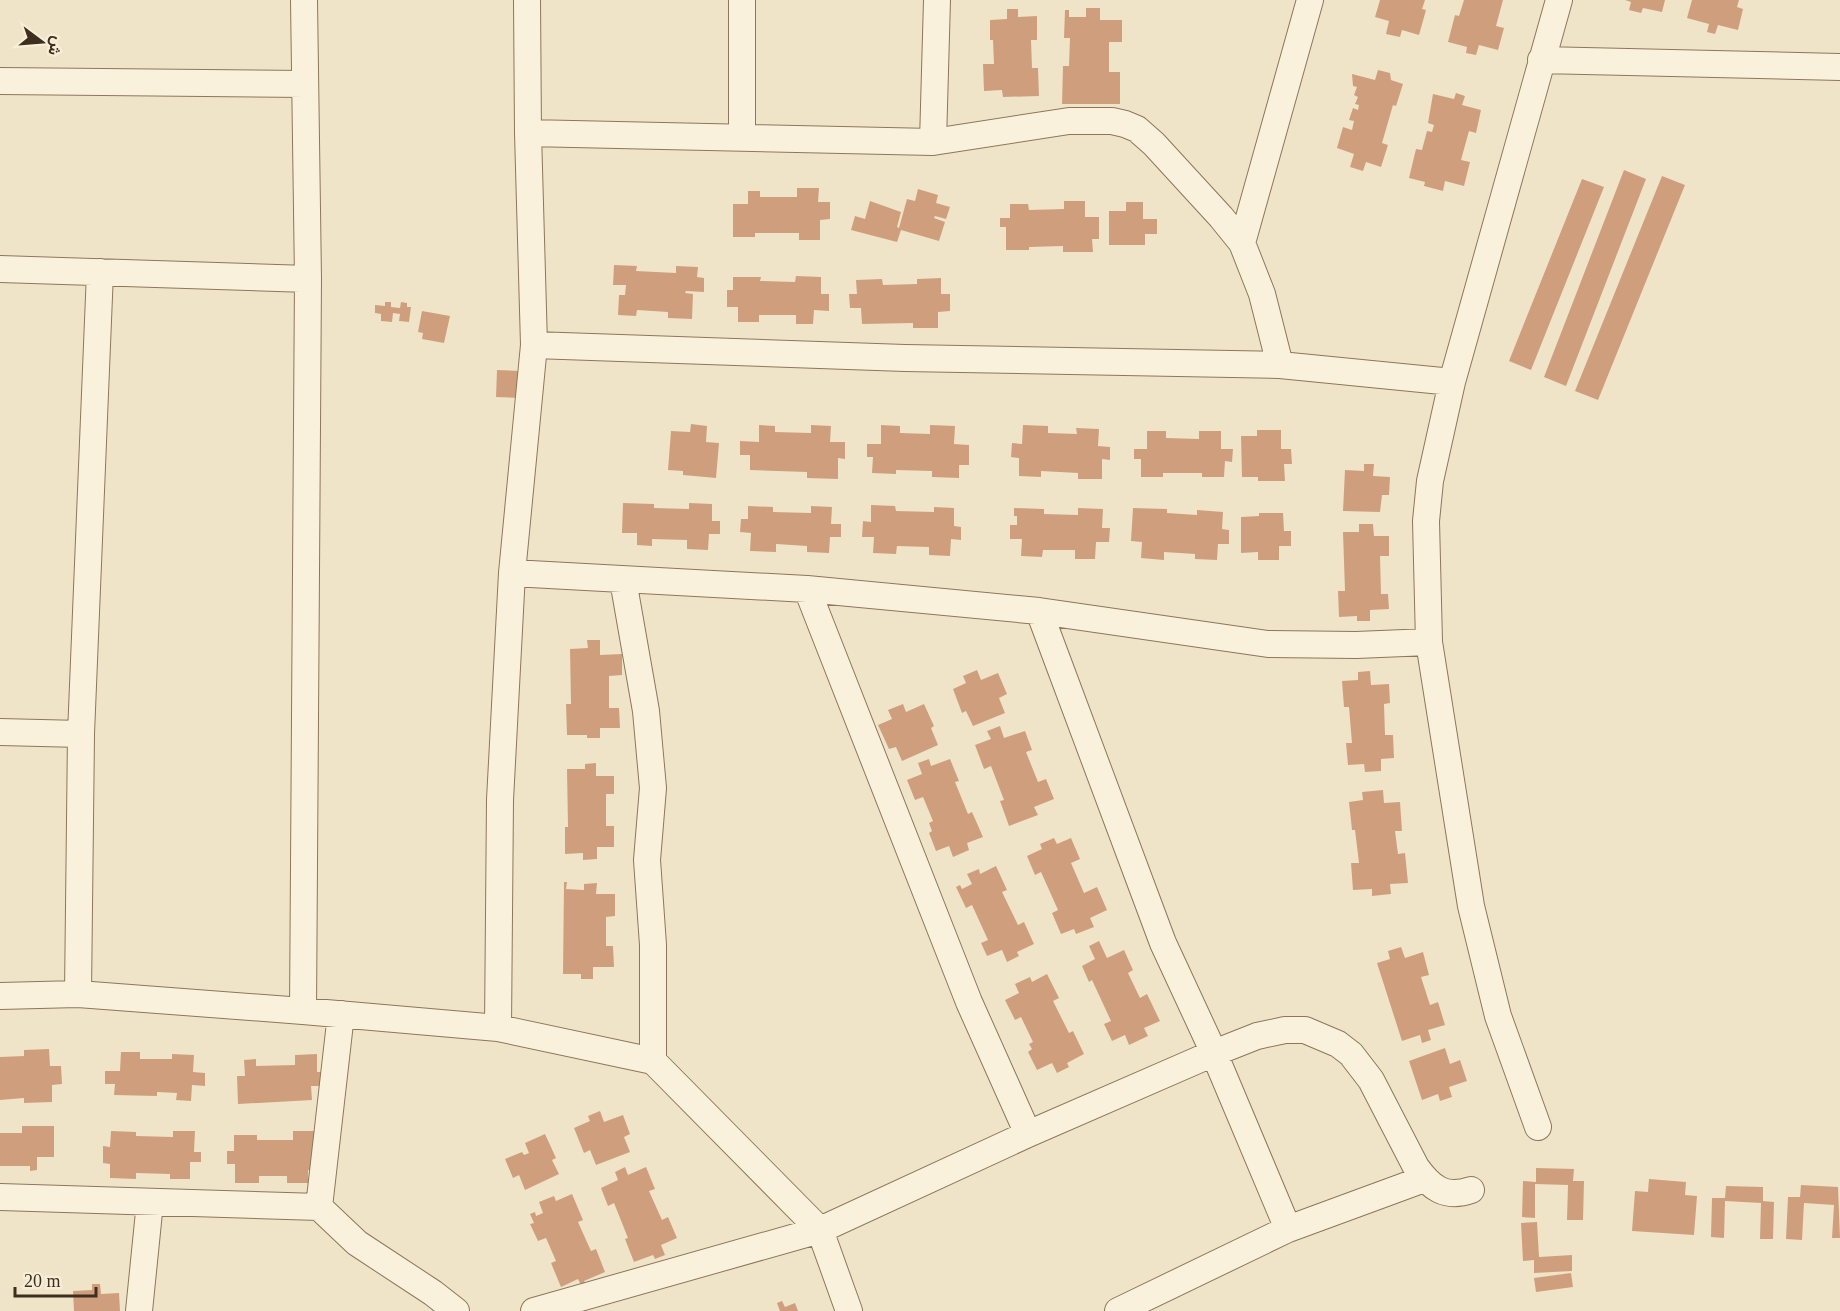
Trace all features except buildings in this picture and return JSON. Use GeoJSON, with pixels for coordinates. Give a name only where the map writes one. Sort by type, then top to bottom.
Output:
{"type":"FeatureCollection","features":[{"type":"Feature","properties":{"kind":"street"},"geometry":{"type":"LineString","coordinates":[[303,1011],[308,279],[304,0]]}},
{"type":"Feature","properties":{"kind":"street"},"geometry":{"type":"LineString","coordinates":[[498,1028],[500,800],[512,573],[534,345],[527,0]]}},
{"type":"Feature","properties":{"kind":"street"},"geometry":{"type":"LineString","coordinates":[[742,0],[742,137]]}},
{"type":"Feature","properties":{"kind":"street"},"geometry":{"type":"LineString","coordinates":[[933,142],[938,0]]}},
{"type":"Feature","properties":{"kind":"street"},"geometry":{"type":"LineString","coordinates":[[1242,243],[1310,0]]}},
{"type":"Feature","properties":{"kind":"street"},"geometry":{"type":"LineString","coordinates":[[1538,1127],[1498,1016],[1471,906],[1429,642],[1426,520],[1430,481],[1452,382],[1540,60],[1559,0]]}},
{"type":"Feature","properties":{"kind":"street"},"geometry":{"type":"LineString","coordinates":[[1540,60],[1840,67]]}},
{"type":"Feature","properties":{"kind":"street"},"geometry":{"type":"LineString","coordinates":[[0,81],[305,84]]}},
{"type":"Feature","properties":{"kind":"street"},"geometry":{"type":"LineString","coordinates":[[528,134],[933,142],[1070,121],[1112,121],[1125,124],[1137,129],[1154,144],[1242,243],[1262,294],[1280,365]]}},
{"type":"Feature","properties":{"kind":"street"},"geometry":{"type":"LineString","coordinates":[[0,269],[308,279]]}},
{"type":"Feature","properties":{"kind":"street"},"geometry":{"type":"LineString","coordinates":[[78,994],[81,734],[100,272]]}},
{"type":"Feature","properties":{"kind":"street"},"geometry":{"type":"LineString","coordinates":[[534,345],[905,358],[1280,365],[1452,382]]}},
{"type":"Feature","properties":{"kind":"street"},"geometry":{"type":"LineString","coordinates":[[512,573],[807,589],[1039,611],[1268,644],[1356,645],[1429,642]]}},
{"type":"Feature","properties":{"kind":"street"},"geometry":{"type":"LineString","coordinates":[[623,580],[646,711],[652,788],[647,860],[654,945],[653,1061]]}},
{"type":"Feature","properties":{"kind":"street"},"geometry":{"type":"LineString","coordinates":[[807,589],[969,1002],[1028,1134]]}},
{"type":"Feature","properties":{"kind":"street"},"geometry":{"type":"LineString","coordinates":[[1039,611],[1163,943],[1214,1053],[1288,1229]]}},
{"type":"Feature","properties":{"kind":"street"},"geometry":{"type":"LineString","coordinates":[[0,732],[81,734]]}},
{"type":"Feature","properties":{"kind":"street"},"geometry":{"type":"LineString","coordinates":[[0,996],[78,994],[498,1028],[653,1061],[820,1230],[849,1311]]}},
{"type":"Feature","properties":{"kind":"street"},"geometry":{"type":"LineString","coordinates":[[319,1207],[341,1014]]}},
{"type":"Feature","properties":{"kind":"street"},"geometry":{"type":"LineString","coordinates":[[534,1311],[820,1230],[1028,1134],[1214,1053],[1257,1036],[1285,1030],[1305,1030],[1338,1044],[1351,1054],[1371,1080],[1424,1179],[1438,1191],[1453,1194],[1471,1190]]}},
{"type":"Feature","properties":{"kind":"street"},"geometry":{"type":"LineString","coordinates":[[1118,1311],[1288,1229],[1424,1179]]}},
{"type":"Feature","properties":{"kind":"street"},"geometry":{"type":"LineString","coordinates":[[0,1197],[319,1207],[357,1242],[456,1311]]}},
{"type":"Feature","properties":{"kind":"street"},"geometry":{"type":"LineString","coordinates":[[139,1311],[150,1202]]}}]}
